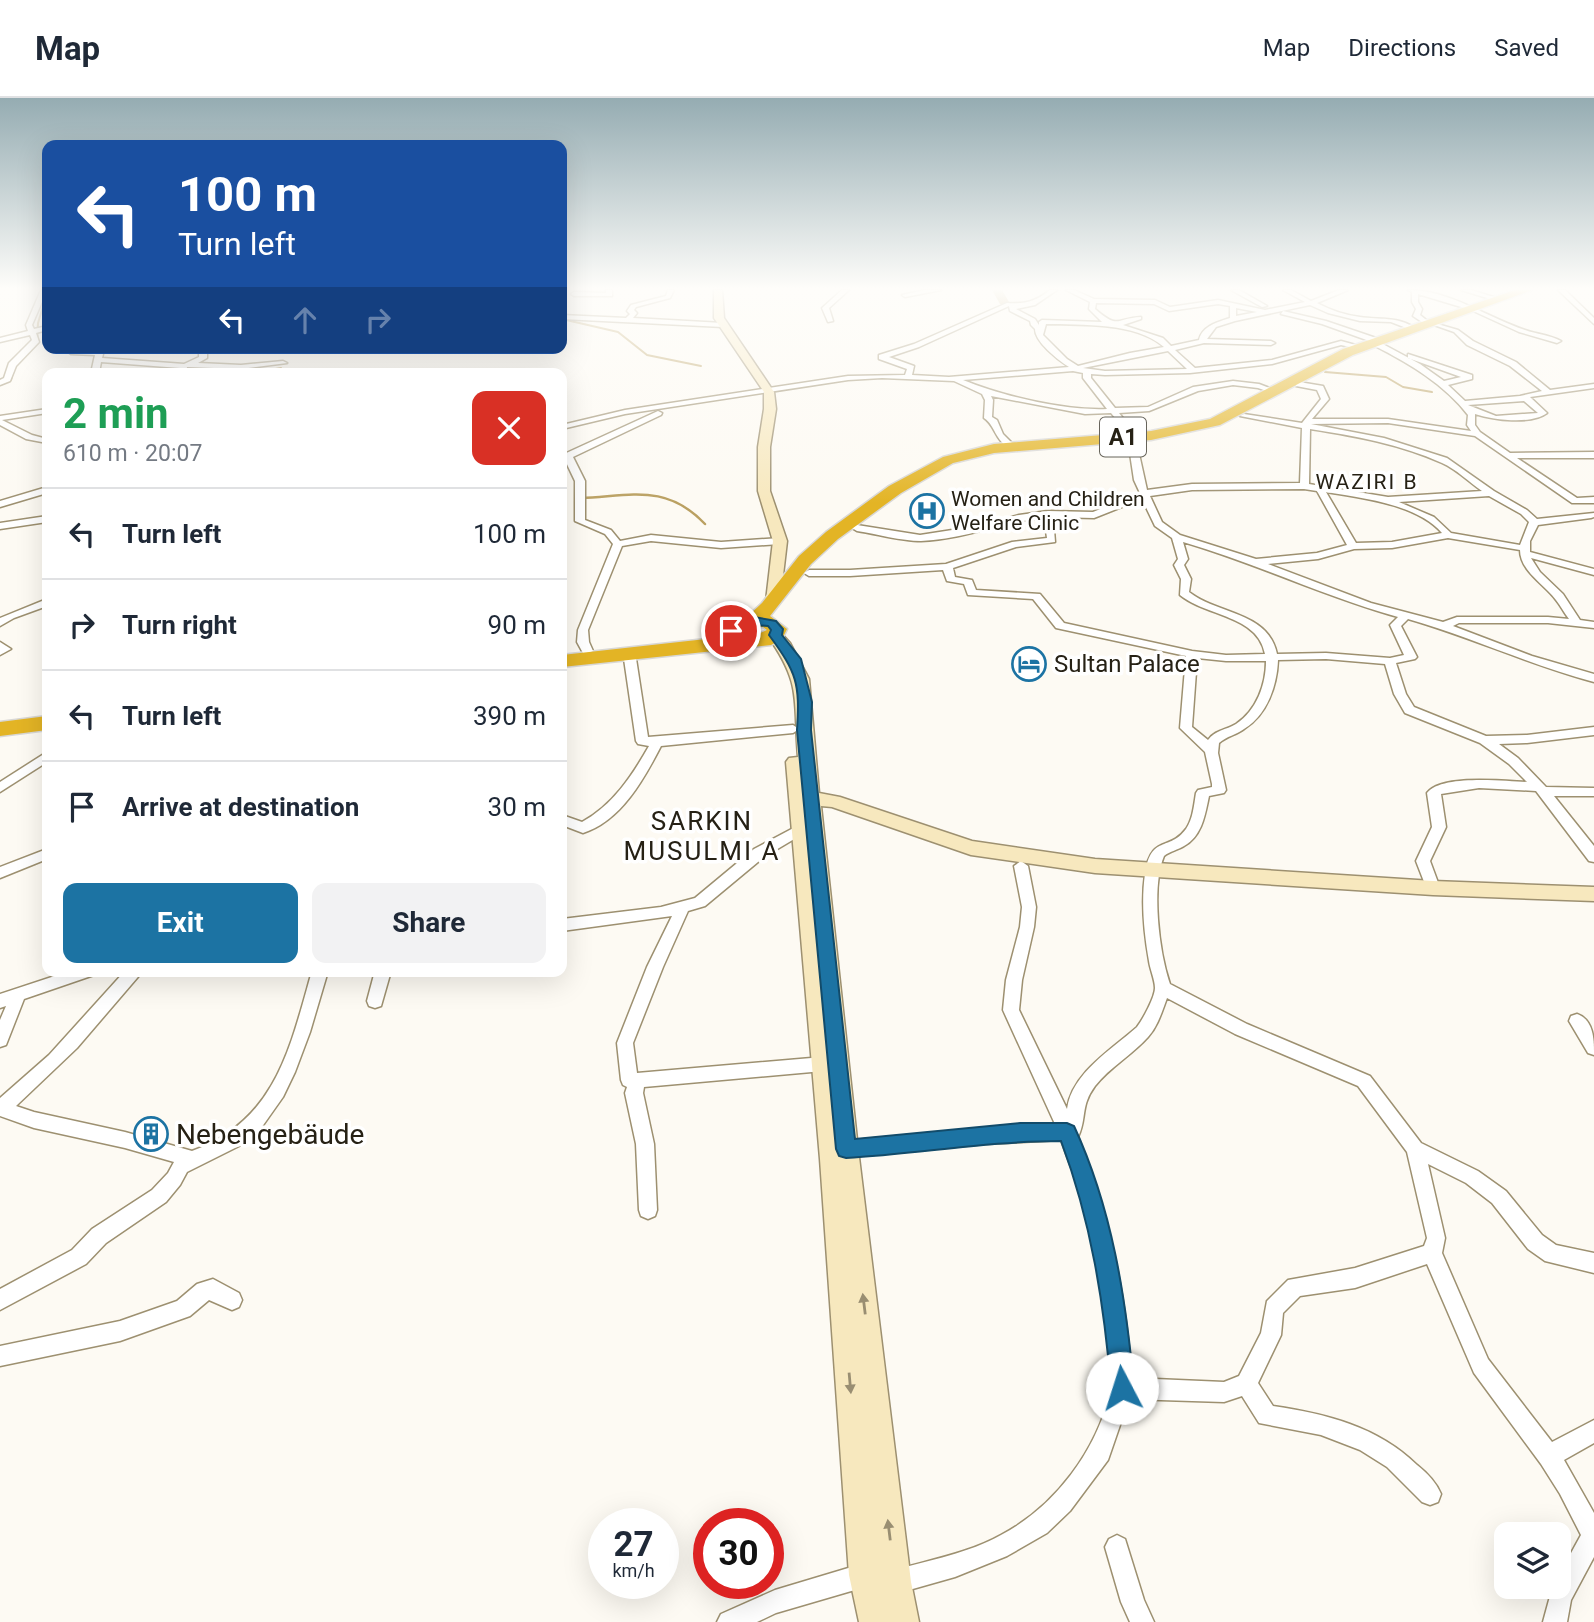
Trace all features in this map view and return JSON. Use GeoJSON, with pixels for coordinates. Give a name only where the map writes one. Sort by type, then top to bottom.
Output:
{"type":"FeatureCollection","features":[{"type":"Feature","properties":{"kind":"highway","name":"A1"},"geometry":{"type":"LineString","coordinates":[[761,632],[773,601],[817,549],[924,473],[956,457],[1012,446],[1130,437],[1196,428],[1234,414],[1329,361]]}},
{"type":"Feature","properties":{"kind":"highway","name":"A1"},"geometry":{"type":"LineString","coordinates":[[761,632],[809,573],[857,528],[922,481],[959,460],[1130,435],[1200,432],[1244,416],[1339,361]]}},
{"type":"Feature","properties":{"kind":"highway"},"geometry":{"type":"LineString","coordinates":[[567,653],[731,631],[761,632]]}},
{"type":"Feature","properties":{"kind":"highway"},"geometry":{"type":"LineString","coordinates":[[567,660],[761,632]]}},
{"type":"Feature","properties":{"kind":"highway"},"geometry":{"type":"LineString","coordinates":[[0,723],[42,719]]}},
{"type":"Feature","properties":{"kind":"highway"},"geometry":{"type":"LineString","coordinates":[[0,729],[42,724]]}},
{"type":"Feature","properties":{"kind":"street"},"geometry":{"type":"LineString","coordinates":[[0,383],[7,379],[16,361]]}},
{"type":"Feature","properties":{"kind":"street"},"geometry":{"type":"LineString","coordinates":[[110,361],[184,368],[241,367],[283,362]]}},
{"type":"Feature","properties":{"kind":"street"},"geometry":{"type":"LineString","coordinates":[[748,361],[769,391],[769,418],[764,447],[764,491],[780,541],[773,601]]}},
{"type":"Feature","properties":{"kind":"street"},"geometry":{"type":"LineString","coordinates":[[893,361],[911,368],[908,376]]}},
{"type":"Feature","properties":{"kind":"street"},"geometry":{"type":"LineString","coordinates":[[1064,361],[1074,369],[1087,372],[1191,371],[1275,361]]}},
{"type":"Feature","properties":{"kind":"street"},"geometry":{"type":"LineString","coordinates":[[567,426],[625,412],[848,378],[908,376],[949,379],[1074,369],[1099,361]]}},
{"type":"Feature","properties":{"kind":"street"},"geometry":{"type":"LineString","coordinates":[[1182,361],[1195,376],[1196,389]]}},
{"type":"Feature","properties":{"kind":"street"},"geometry":{"type":"LineString","coordinates":[[1407,361],[1443,384],[1465,405],[1472,415],[1471,425],[1477,434]]}},
{"type":"Feature","properties":{"kind":"street"},"geometry":{"type":"LineString","coordinates":[[1426,361],[1469,376],[1443,384]]}},
{"type":"Feature","properties":{"kind":"street"},"geometry":{"type":"LineString","coordinates":[[1507,361],[1547,391]]}},
{"type":"Feature","properties":{"kind":"street"},"geometry":{"type":"LineString","coordinates":[[1226,367],[1232,374],[1233,383]]}},
{"type":"Feature","properties":{"kind":"street"},"geometry":{"type":"LineString","coordinates":[[1087,372],[1087,378],[1115,411],[1130,435],[1144,495],[1158,524],[1177,537],[1404,617],[1444,626],[1528,658],[1594,678]]}},
{"type":"Feature","properties":{"kind":"street"},"geometry":{"type":"LineString","coordinates":[[949,379],[985,392],[1085,412],[1149,409],[1196,389],[1233,383],[1259,386],[1276,392]]}},
{"type":"Feature","properties":{"kind":"street"},"geometry":{"type":"LineString","coordinates":[[1299,384],[1320,388],[1325,399],[1307,424],[1304,486]]}},
{"type":"Feature","properties":{"kind":"street"},"geometry":{"type":"LineString","coordinates":[[1526,398],[1524,396],[1547,391],[1594,386]]}},
{"type":"Feature","properties":{"kind":"street"},"geometry":{"type":"LineString","coordinates":[[985,392],[989,400],[988,418],[993,420],[999,435],[1012,446]]}},
{"type":"Feature","properties":{"kind":"street"},"geometry":{"type":"LineString","coordinates":[[1526,398],[1542,414],[1494,418],[1465,405],[1526,398]]}},
{"type":"Feature","properties":{"kind":"street"},"geometry":{"type":"LineString","coordinates":[[567,456],[651,415],[686,404]]}},
{"type":"Feature","properties":{"kind":"street"},"geometry":{"type":"LineString","coordinates":[[0,420],[16,414],[42,411]]}},
{"type":"Feature","properties":{"kind":"street"},"geometry":{"type":"LineString","coordinates":[[1244,416],[1307,424],[1424,452],[1438,460],[1444,460],[1535,522]]}},
{"type":"Feature","properties":{"kind":"street"},"geometry":{"type":"LineString","coordinates":[[0,420],[29,437],[42,440]]}},
{"type":"Feature","properties":{"kind":"street"},"geometry":{"type":"LineString","coordinates":[[1307,424],[1388,421],[1477,434],[1511,455],[1592,516]]}},
{"type":"Feature","properties":{"kind":"street"},"geometry":{"type":"LineString","coordinates":[[1511,455],[1594,455]]}},
{"type":"Feature","properties":{"kind":"street"},"geometry":{"type":"LineString","coordinates":[[567,460],[580,481],[578,517],[583,524],[608,532],[618,544]]}},
{"type":"Feature","properties":{"kind":"street"},"geometry":{"type":"LineString","coordinates":[[857,528],[920,538],[988,527],[1014,518],[1048,514],[1094,515],[1144,495],[1192,487],[1304,486],[1382,500],[1432,518],[1446,529],[1448,535]]}},
{"type":"Feature","properties":{"kind":"street"},"geometry":{"type":"LineString","coordinates":[[1321,491],[1353,546]]}},
{"type":"Feature","properties":{"kind":"street"},"geometry":{"type":"LineString","coordinates":[[0,504],[42,492]]}},
{"type":"Feature","properties":{"kind":"street"},"geometry":{"type":"LineString","coordinates":[[1382,500],[1492,493]]}},
{"type":"Feature","properties":{"kind":"street"},"geometry":{"type":"LineString","coordinates":[[1575,501],[1594,500]]}},
{"type":"Feature","properties":{"kind":"street"},"geometry":{"type":"LineString","coordinates":[[0,518],[12,502]]}},
{"type":"Feature","properties":{"kind":"street"},"geometry":{"type":"LineString","coordinates":[[809,573],[947,567],[1015,544],[1052,540],[1048,514]]}},
{"type":"Feature","properties":{"kind":"street"},"geometry":{"type":"LineString","coordinates":[[1576,622],[1559,596],[1530,566],[1524,551],[1529,528],[1535,522],[1592,516]]}},
{"type":"Feature","properties":{"kind":"street"},"geometry":{"type":"LineString","coordinates":[[0,526],[42,520]]}},
{"type":"Feature","properties":{"kind":"street"},"geometry":{"type":"LineString","coordinates":[[1254,563],[1304,558],[1353,546],[1392,545],[1448,535],[1524,551],[1594,572]]}},
{"type":"Feature","properties":{"kind":"street"},"geometry":{"type":"LineString","coordinates":[[846,1149],[915,1145],[1020,1132],[1072,1131],[1077,1098],[1091,1078],[1143,1032],[1150,1022],[1163,988],[1155,961],[1153,877],[1158,853],[1189,836],[1200,817],[1203,793],[1219,790],[1212,751],[1215,740],[1250,719],[1270,689],[1272,659],[1264,636],[1253,626],[1206,609],[1185,596],[1186,579],[1179,565],[1183,559],[1177,537]]}},
{"type":"Feature","properties":{"kind":"street"},"geometry":{"type":"LineString","coordinates":[[618,544],[651,538],[721,545],[780,541]]}},
{"type":"Feature","properties":{"kind":"street"},"geometry":{"type":"LineString","coordinates":[[587,651],[583,642],[583,630],[618,544]]}},
{"type":"Feature","properties":{"kind":"street"},"geometry":{"type":"LineString","coordinates":[[947,567],[951,579],[968,582],[972,593],[1039,597],[1059,626],[1192,654],[1272,659],[1326,656],[1390,661],[1411,657],[1409,648],[1395,625],[1404,617]]}},
{"type":"Feature","properties":{"kind":"street"},"geometry":{"type":"LineString","coordinates":[[0,623],[10,616],[42,604]]}},
{"type":"Feature","properties":{"kind":"street"},"geometry":{"type":"LineString","coordinates":[[1444,626],[1457,620],[1576,622],[1594,625]]}},
{"type":"Feature","properties":{"kind":"street"},"geometry":{"type":"LineString","coordinates":[[761,632],[789,671],[793,729],[846,1149],[895,1582],[903,1622]]}},
{"type":"Feature","properties":{"kind":"street"},"geometry":{"type":"LineString","coordinates":[[761,632],[794,659],[806,702],[805,808],[823,1064],[865,1575],[875,1622]]}},
{"type":"Feature","properties":{"kind":"street"},"geometry":{"type":"LineString","coordinates":[[0,645],[5,649],[0,652]]}},
{"type":"Feature","properties":{"kind":"street"},"geometry":{"type":"LineString","coordinates":[[629,652],[640,736],[647,743],[793,729]]}},
{"type":"Feature","properties":{"kind":"street"},"geometry":{"type":"LineString","coordinates":[[1192,654],[1186,728],[1212,751]]}},
{"type":"Feature","properties":{"kind":"street"},"geometry":{"type":"LineString","coordinates":[[1390,661],[1400,694],[1409,710],[1482,740],[1503,753],[1540,789],[1594,857]]}},
{"type":"Feature","properties":{"kind":"street"},"geometry":{"type":"LineString","coordinates":[[1482,740],[1527,739],[1594,731]]}},
{"type":"Feature","properties":{"kind":"street"},"geometry":{"type":"LineString","coordinates":[[567,822],[583,828],[601,820],[644,768],[657,742]]}},
{"type":"Feature","properties":{"kind":"street"},"geometry":{"type":"LineString","coordinates":[[0,788],[42,759]]}},
{"type":"Feature","properties":{"kind":"street"},"geometry":{"type":"LineString","coordinates":[[1433,888],[1423,861],[1439,827],[1434,793],[1437,790],[1479,784],[1594,793]]}},
{"type":"Feature","properties":{"kind":"street"},"geometry":{"type":"LineString","coordinates":[[567,924],[682,909],[700,902],[759,853],[805,808],[834,801],[971,848],[1153,877],[1594,894]]}},
{"type":"Feature","properties":{"kind":"street"},"geometry":{"type":"LineString","coordinates":[[805,808],[828,811],[959,855],[1021,866],[1153,877],[1594,902]]}},
{"type":"Feature","properties":{"kind":"street"},"geometry":{"type":"LineString","coordinates":[[0,873],[42,856]]}},
{"type":"Feature","properties":{"kind":"street"},"geometry":{"type":"LineString","coordinates":[[895,1582],[955,1565],[1007,1545],[1038,1525],[1062,1503],[1100,1452],[1122,1388],[1118,1332],[1101,1231],[1084,1175],[1067,1132],[1011,1010],[1014,980],[1029,907],[1021,866]]}},
{"type":"Feature","properties":{"kind":"street"},"geometry":{"type":"LineString","coordinates":[[682,909],[655,967],[625,1043],[629,1080],[823,1064]]}},
{"type":"Feature","properties":{"kind":"street"},"geometry":{"type":"LineString","coordinates":[[0,1001],[71,977]]}},
{"type":"Feature","properties":{"kind":"street"},"geometry":{"type":"LineString","coordinates":[[0,1108],[28,1087],[73,1043],[130,977]]}},
{"type":"Feature","properties":{"kind":"street"},"geometry":{"type":"LineString","coordinates":[[0,1300],[79,1257],[99,1236],[159,1196],[181,1166],[229,1143],[252,1127],[276,1092],[302,1030],[318,977]]}},
{"type":"Feature","properties":{"kind":"street"},"geometry":{"type":"LineString","coordinates":[[375,1001],[381,977]]}},
{"type":"Feature","properties":{"kind":"street"},"geometry":{"type":"LineString","coordinates":[[1163,988],[1241,1029],[1364,1081],[1415,1149],[1436,1238],[1432,1252],[1481,1366],[1549,1456],[1594,1537],[1560,1597],[1555,1622]]}},
{"type":"Feature","properties":{"kind":"street"},"geometry":{"type":"LineString","coordinates":[[0,1040],[18,995]]}},
{"type":"Feature","properties":{"kind":"street"},"geometry":{"type":"LineString","coordinates":[[1577,1021],[1594,1048]]}},
{"type":"Feature","properties":{"kind":"street"},"geometry":{"type":"LineString","coordinates":[[637,1080],[635,1093],[645,1144],[648,1210]]}},
{"type":"Feature","properties":{"kind":"street"},"geometry":{"type":"LineString","coordinates":[[0,1108],[34,1120],[125,1140],[192,1159]]}},
{"type":"Feature","properties":{"kind":"street"},"geometry":{"type":"LineString","coordinates":[[1415,1149],[1472,1177],[1499,1197],[1535,1242],[1552,1254],[1594,1264]]}},
{"type":"Feature","properties":{"kind":"street"},"geometry":{"type":"LineString","coordinates":[[1122,1388],[1224,1392],[1246,1384],[1271,1335],[1273,1308],[1295,1287],[1355,1278],[1432,1252]]}},
{"type":"Feature","properties":{"kind":"street"},"geometry":{"type":"LineString","coordinates":[[0,1356],[120,1331],[183,1309],[204,1291],[213,1289],[232,1300]]}},
{"type":"Feature","properties":{"kind":"street"},"geometry":{"type":"LineString","coordinates":[[1246,1384],[1267,1415],[1319,1423],[1378,1446],[1415,1476],[1430,1494]]}},
{"type":"Feature","properties":{"kind":"street"},"geometry":{"type":"LineString","coordinates":[[1549,1456],[1594,1430]]}},
{"type":"Feature","properties":{"kind":"street"},"geometry":{"type":"LineString","coordinates":[[1117,1547],[1133,1602],[1142,1622]]}},
{"type":"Feature","properties":{"kind":"street"},"geometry":{"type":"LineString","coordinates":[[729,1622],[775,1602],[865,1575]]}},
{"type":"Feature","properties":{"kind":"waterway"},"geometry":{"type":"LineString","coordinates":[[677,361],[701,366]]}},
{"type":"Feature","properties":{"kind":"waterway"},"geometry":{"type":"LineString","coordinates":[[0,385],[11,380],[14,368]]}},
{"type":"Feature","properties":{"kind":"waterway"},"geometry":{"type":"LineString","coordinates":[[1325,372],[1386,377],[1403,387],[1432,392]]}},
{"type":"Feature","properties":{"kind":"waterway"},"geometry":{"type":"LineString","coordinates":[[581,498],[632,495],[662,497],[691,511],[705,524]]}},
{"type":"Feature","properties":{"kind":"place","name":"Women and Children Welfare Clinic"},"geometry":{"type":"Point","coordinates":[927,511]}},
{"type":"Feature","properties":{"kind":"place","name":"Sultan Palace"},"geometry":{"type":"Point","coordinates":[1029,664]}},
{"type":"Feature","properties":{"kind":"place","name":"Nebengebäude"},"geometry":{"type":"Point","coordinates":[151,1134]}},
{"type":"Feature","properties":{"kind":"district","name":"WAZIRI B"},"geometry":{"type":"Point","coordinates":[1367,482]}},
{"type":"Feature","properties":{"kind":"district","name":"SARKIN MUSULMI A"},"geometry":{"type":"Point","coordinates":[702,836]}},
{"type":"Feature","properties":{"kind":"route"},"geometry":{"type":"LineString","coordinates":[[731,631],[748,622],[760,620],[772,623],[777,629],[775,635],[800,669],[806,702],[804,730],[846,1149],[915,1145],[1020,1132],[1067,1132],[1084,1175],[1101,1231],[1118,1332],[1122,1388]]}}]}
